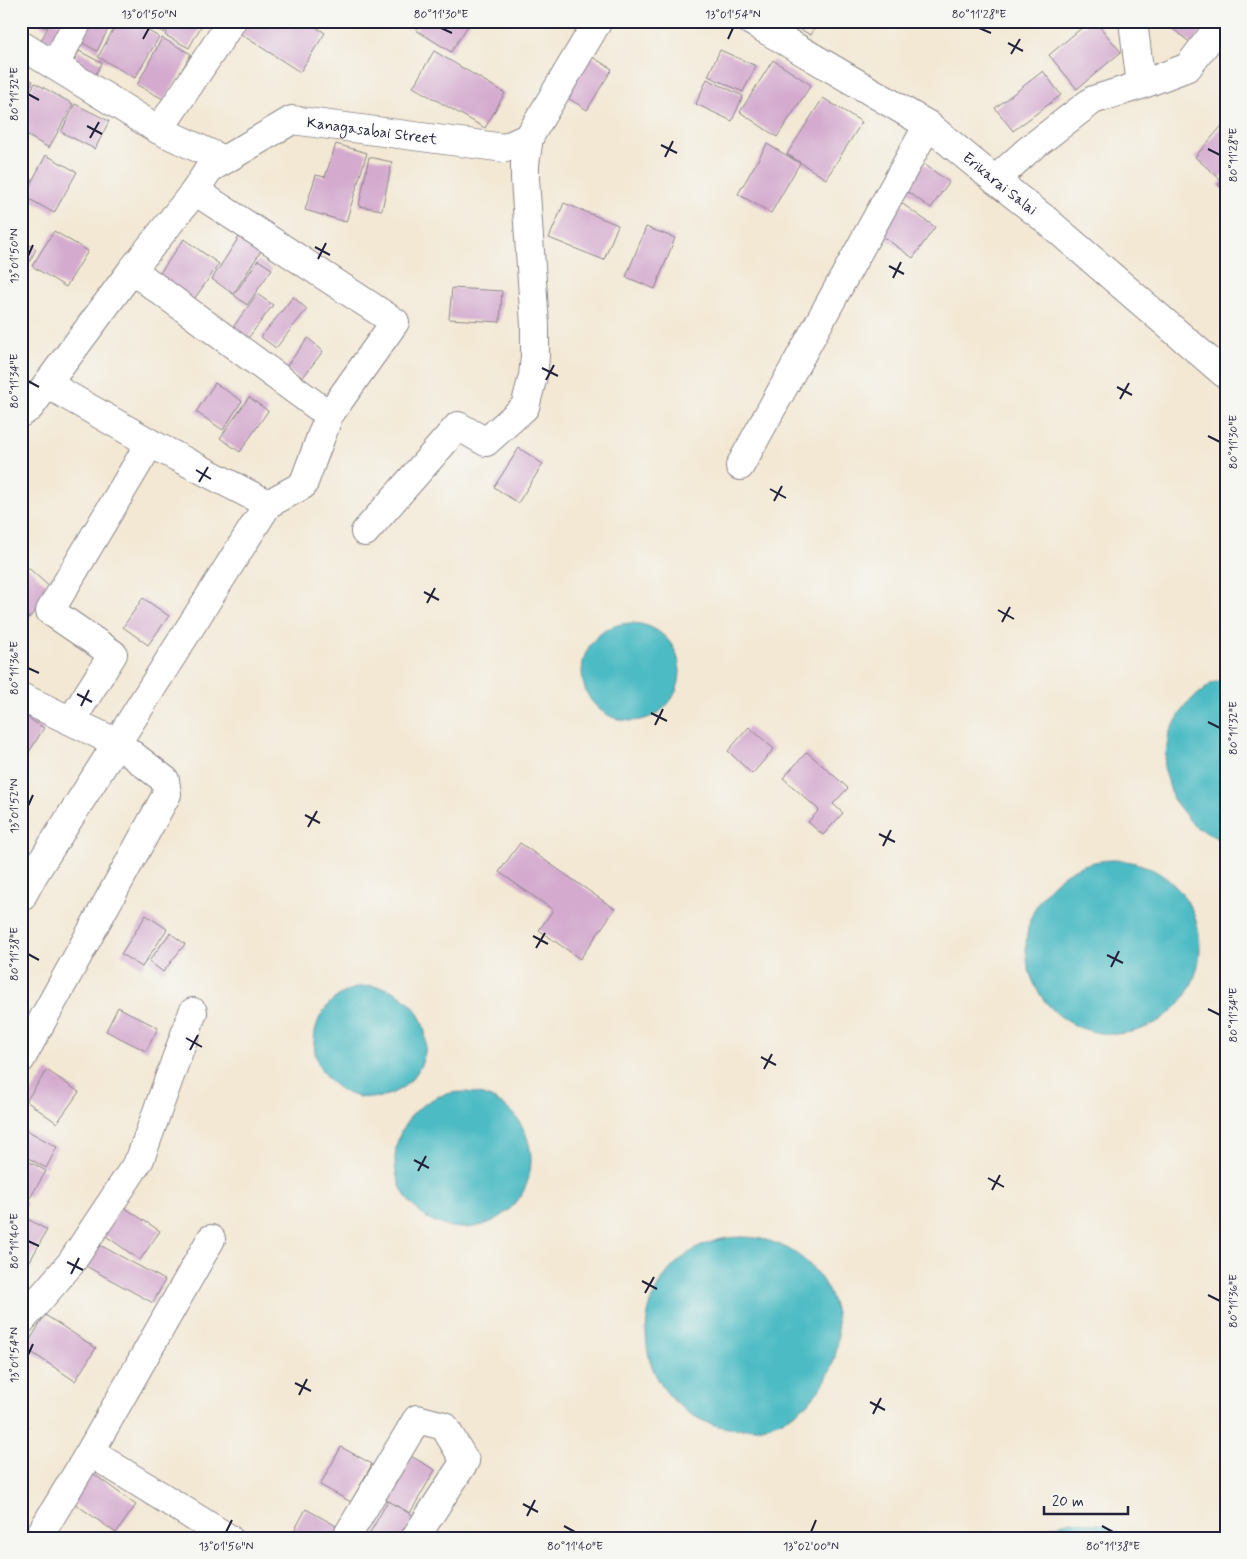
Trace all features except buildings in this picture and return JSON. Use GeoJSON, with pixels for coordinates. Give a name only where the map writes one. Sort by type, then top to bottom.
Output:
{"type":"FeatureCollection","features":[{"type":"Feature","properties":{"kind":"street"},"geometry":{"type":"LineString","coordinates":[[56,65],[78,21]]}},
{"type":"Feature","properties":{"kind":"street"},"geometry":{"type":"LineString","coordinates":[[159,130],[232,21]]}},
{"type":"Feature","properties":{"kind":"street"},"geometry":{"type":"LineString","coordinates":[[365,532],[458,426],[486,442],[525,408],[530,392],[535,357],[535,325],[525,179],[529,137],[598,21]]}},
{"type":"Feature","properties":{"kind":"street","name":"Erikarai Salai"},"geometry":{"type":"LineString","coordinates":[[751,21],[928,125],[1045,219],[1226,374]]}},
{"type":"Feature","properties":{"kind":"street"},"geometry":{"type":"LineString","coordinates":[[1133,21],[1141,85]]}},
{"type":"Feature","properties":{"kind":"street"},"geometry":{"type":"LineString","coordinates":[[995,180],[1027,151],[1093,100],[1141,85],[1188,67],[1223,21]]}},
{"type":"Feature","properties":{"kind":"street"},"geometry":{"type":"LineString","coordinates":[[21,45],[159,130],[224,160]]}},
{"type":"Feature","properties":{"kind":"street","name":"Kanagasabai Street"},"geometry":{"type":"LineString","coordinates":[[21,413],[30,407],[132,270],[196,191],[209,169],[292,120],[505,148],[529,137]]}},
{"type":"Feature","properties":{"kind":"street"},"geometry":{"type":"LineString","coordinates":[[740,466],[928,125]]}},
{"type":"Feature","properties":{"kind":"street"},"geometry":{"type":"LineString","coordinates":[[21,898],[34,874],[268,504],[303,486],[329,415],[395,322],[196,191]]}},
{"type":"Feature","properties":{"kind":"street"},"geometry":{"type":"LineString","coordinates":[[132,270],[329,415]]}},
{"type":"Feature","properties":{"kind":"street"},"geometry":{"type":"LineString","coordinates":[[47,384],[150,443],[268,504]]}},
{"type":"Feature","properties":{"kind":"street"},"geometry":{"type":"LineString","coordinates":[[70,721],[113,654],[50,610],[150,443]]}},
{"type":"Feature","properties":{"kind":"street"},"geometry":{"type":"LineString","coordinates":[[21,697],[117,744],[165,780],[167,794],[21,1059]]}},
{"type":"Feature","properties":{"kind":"street"},"geometry":{"type":"LineString","coordinates":[[21,1321],[71,1263],[140,1160],[193,1012]]}},
{"type":"Feature","properties":{"kind":"street"},"geometry":{"type":"LineString","coordinates":[[38,1538],[90,1452],[212,1239]]}},
{"type":"Feature","properties":{"kind":"street"},"geometry":{"type":"LineString","coordinates":[[346,1538],[417,1419],[444,1426],[465,1461],[415,1538]]}},
{"type":"Feature","properties":{"kind":"street"},"geometry":{"type":"LineString","coordinates":[[90,1452],[228,1538]]}},
{"type":"Feature","properties":{"kind":"water"},"geometry":{"type":"Polygon","coordinates":[[[621,623],[641,623],[650,626],[666,637],[677,653],[680,662],[680,682],[677,691],[666,707],[650,718],[641,721],[621,721],[604,713],[590,699],[582,682],[582,662],[590,645],[604,631],[621,623]]]}},
{"type":"Feature","properties":{"kind":"water"},"geometry":{"type":"Polygon","coordinates":[[[1226,679],[1226,843],[1194,826],[1173,799],[1164,767],[1169,733],[1186,704],[1212,683],[1226,679]]]}},
{"type":"Feature","properties":{"kind":"water"},"geometry":{"type":"Polygon","coordinates":[[[1113,860],[1130,862],[1146,867],[1168,880],[1180,892],[1196,922],[1200,947],[1198,964],[1193,980],[1180,1002],[1168,1014],[1138,1030],[1113,1034],[1096,1032],[1080,1027],[1058,1014],[1046,1002],[1030,972],[1026,947],[1028,930],[1033,914],[1046,892],[1058,880],[1088,864],[1113,860]]]}},
{"type":"Feature","properties":{"kind":"water"},"geometry":{"type":"Polygon","coordinates":[[[370,986],[391,990],[410,1002],[422,1021],[426,1042],[422,1063],[410,1082],[391,1094],[370,1098],[349,1094],[330,1082],[318,1063],[314,1042],[318,1021],[330,1002],[349,990],[370,986]]]}},
{"type":"Feature","properties":{"kind":"water"},"geometry":{"type":"Polygon","coordinates":[[[463,1092],[489,1098],[511,1112],[525,1134],[531,1160],[525,1186],[511,1208],[489,1222],[463,1228],[437,1222],[415,1208],[401,1186],[395,1160],[401,1134],[415,1112],[437,1098],[463,1092]]]}},
{"type":"Feature","properties":{"kind":"water"},"geometry":{"type":"Polygon","coordinates":[[[733,1237],[751,1237],[779,1244],[795,1253],[810,1265],[822,1280],[831,1296],[838,1324],[838,1342],[831,1370],[822,1386],[810,1401],[795,1413],[779,1422],[751,1429],[733,1429],[714,1425],[697,1418],[681,1407],[668,1394],[657,1378],[650,1361],[646,1342],[646,1324],[650,1305],[657,1288],[668,1272],[681,1259],[697,1248],[714,1241],[733,1237]]]}},
{"type":"Feature","properties":{"kind":"water"},"geometry":{"type":"Polygon","coordinates":[[[1071,1521],[1105,1525],[1126,1538],[1027,1538],[1037,1530],[1071,1521]]]}}]}
